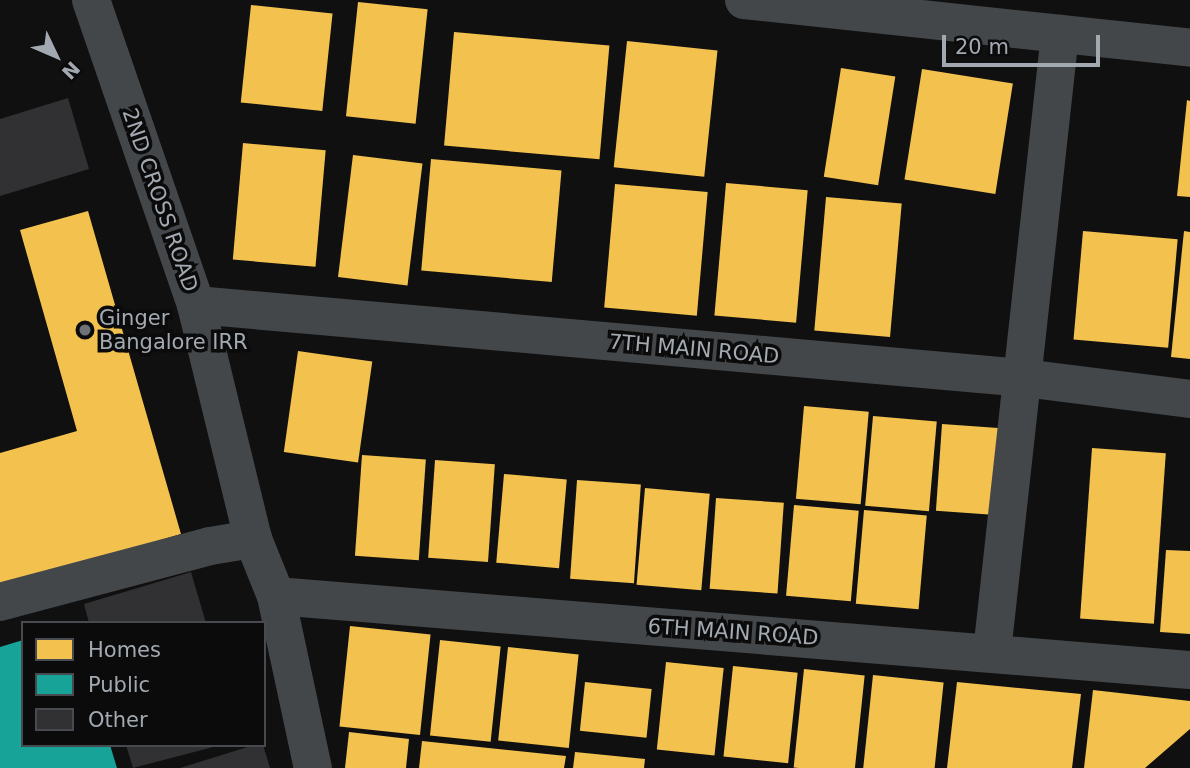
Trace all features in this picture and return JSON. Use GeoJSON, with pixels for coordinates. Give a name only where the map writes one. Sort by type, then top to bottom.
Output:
{"type":"FeatureCollection","features":[{"type":"Feature","properties":{"kind":"street","name":"2ND CROSS ROAD"},"geometry":{"type":"LineString","coordinates":[[91,0],[196,304],[253,539],[276,596],[313,768]]}},
{"type":"Feature","properties":{"kind":"street"},"geometry":{"type":"LineString","coordinates":[[744,0],[1190,48]]}},
{"type":"Feature","properties":{"kind":"street"},"geometry":{"type":"LineString","coordinates":[[992,652],[1060,34]]}},
{"type":"Feature","properties":{"kind":"street","name":"7TH MAIN ROAD"},"geometry":{"type":"LineString","coordinates":[[196,304],[1024,378],[1190,399]]}},
{"type":"Feature","properties":{"kind":"street"},"geometry":{"type":"LineString","coordinates":[[0,602],[210,546],[253,539]]}},
{"type":"Feature","properties":{"kind":"street","name":"6TH MAIN ROAD"},"geometry":{"type":"LineString","coordinates":[[276,596],[1190,670]]}},
{"type":"Feature","properties":{"kind":"building: Homes"},"geometry":{"type":"Polygon","coordinates":[[[358,2],[428,9],[416,124],[346,116],[358,2]]]}},
{"type":"Feature","properties":{"kind":"building: Homes"},"geometry":{"type":"Polygon","coordinates":[[[251,5],[333,14],[322,111],[241,102],[251,5]]]}},
{"type":"Feature","properties":{"kind":"building: Homes"},"geometry":{"type":"Polygon","coordinates":[[[454,32],[609,46],[599,159],[444,146],[454,32]]]}},
{"type":"Feature","properties":{"kind":"building: Homes"},"geometry":{"type":"Polygon","coordinates":[[[627,41],[718,51],[704,177],[614,167],[627,41]]]}},
{"type":"Feature","properties":{"kind":"building: Homes"},"geometry":{"type":"Polygon","coordinates":[[[841,68],[895,77],[878,185],[824,177],[841,68]]]}},
{"type":"Feature","properties":{"kind":"building: Homes"},"geometry":{"type":"Polygon","coordinates":[[[922,69],[1013,83],[995,194],[904,180],[922,69]]]}},
{"type":"Feature","properties":{"kind":"building: Homes"},"geometry":{"type":"Polygon","coordinates":[[[1187,100],[1190,101],[1190,197],[1177,196],[1187,100]]]}},
{"type":"Feature","properties":{"kind":"building: Homes"},"geometry":{"type":"Polygon","coordinates":[[[243,143],[326,150],[315,267],[233,260],[243,143]]]}},
{"type":"Feature","properties":{"kind":"building: Homes"},"geometry":{"type":"Polygon","coordinates":[[[353,155],[422,164],[407,286],[338,277],[353,155]]]}},
{"type":"Feature","properties":{"kind":"building: Homes"},"geometry":{"type":"Polygon","coordinates":[[[431,159],[562,170],[552,282],[421,271],[431,159]]]}},
{"type":"Feature","properties":{"kind":"building: Homes"},"geometry":{"type":"Polygon","coordinates":[[[726,183],[808,190],[796,323],[714,315],[726,183]]]}},
{"type":"Feature","properties":{"kind":"building: Homes"},"geometry":{"type":"Polygon","coordinates":[[[615,184],[708,192],[697,316],[604,308],[615,184]]]}},
{"type":"Feature","properties":{"kind":"building: Homes"},"geometry":{"type":"Polygon","coordinates":[[[826,197],[902,204],[890,337],[814,330],[826,197]]]}},
{"type":"Feature","properties":{"kind":"building: Homes","name":"Ginger Bangalore IRR"},"geometry":{"type":"Polygon","coordinates":[[[88,211],[181,534],[0,587],[0,453],[77,431],[20,230],[88,211]]]}},
{"type":"Feature","properties":{"kind":"building: Homes"},"geometry":{"type":"Polygon","coordinates":[[[1083,231],[1178,239],[1168,348],[1074,340],[1083,231]]]}},
{"type":"Feature","properties":{"kind":"building: Homes"},"geometry":{"type":"Polygon","coordinates":[[[1184,231],[1190,232],[1190,359],[1171,357],[1184,231]]]}},
{"type":"Feature","properties":{"kind":"building: Homes"},"geometry":{"type":"Polygon","coordinates":[[[298,351],[372,361],[358,462],[284,452],[298,351]]]}},
{"type":"Feature","properties":{"kind":"building: Homes"},"geometry":{"type":"Polygon","coordinates":[[[804,406],[869,412],[861,504],[796,499],[804,406]]]}},
{"type":"Feature","properties":{"kind":"building: Homes"},"geometry":{"type":"Polygon","coordinates":[[[873,416],[937,422],[929,511],[865,506],[873,416]]]}},
{"type":"Feature","properties":{"kind":"building: Homes"},"geometry":{"type":"Polygon","coordinates":[[[942,424],[1002,428],[996,515],[936,511],[942,424]]]}},
{"type":"Feature","properties":{"kind":"building: Homes"},"geometry":{"type":"Polygon","coordinates":[[[1092,448],[1166,453],[1154,624],[1080,619],[1092,448]]]}},
{"type":"Feature","properties":{"kind":"building: Homes"},"geometry":{"type":"Polygon","coordinates":[[[362,455],[426,459],[419,560],[355,556],[362,455]]]}},
{"type":"Feature","properties":{"kind":"building: Homes"},"geometry":{"type":"Polygon","coordinates":[[[435,460],[495,464],[488,562],[428,558],[435,460]]]}},
{"type":"Feature","properties":{"kind":"building: Homes"},"geometry":{"type":"Polygon","coordinates":[[[504,474],[567,479],[559,568],[496,563],[504,474]]]}},
{"type":"Feature","properties":{"kind":"building: Homes"},"geometry":{"type":"Polygon","coordinates":[[[577,480],[641,484],[634,583],[570,579],[577,480]]]}},
{"type":"Feature","properties":{"kind":"building: Homes"},"geometry":{"type":"Polygon","coordinates":[[[645,488],[710,494],[701,590],[637,585],[645,488]]]}},
{"type":"Feature","properties":{"kind":"building: Homes"},"geometry":{"type":"Polygon","coordinates":[[[716,498],[784,503],[777,594],[710,589],[716,498]]]}},
{"type":"Feature","properties":{"kind":"building: Homes"},"geometry":{"type":"Polygon","coordinates":[[[794,505],[859,511],[851,601],[786,596],[794,505]]]}},
{"type":"Feature","properties":{"kind":"building: Homes"},"geometry":{"type":"Polygon","coordinates":[[[864,510],[927,515],[919,609],[856,604],[864,510]]]}},
{"type":"Feature","properties":{"kind":"building: Homes"},"geometry":{"type":"Polygon","coordinates":[[[1166,550],[1190,551],[1190,634],[1160,632],[1166,550]]]}},
{"type":"Feature","properties":{"kind":"building: Homes"},"geometry":{"type":"Polygon","coordinates":[[[350,626],[431,634],[420,735],[339,726],[350,626]]]}},
{"type":"Feature","properties":{"kind":"building: Homes"},"geometry":{"type":"Polygon","coordinates":[[[440,640],[501,646],[491,742],[430,735],[440,640]]]}},
{"type":"Feature","properties":{"kind":"building: Homes"},"geometry":{"type":"Polygon","coordinates":[[[508,647],[579,654],[569,748],[498,740],[508,647]]]}},
{"type":"Feature","properties":{"kind":"building: Homes"},"geometry":{"type":"Polygon","coordinates":[[[666,662],[724,668],[714,756],[657,750],[666,662]]]}},
{"type":"Feature","properties":{"kind":"building: Homes"},"geometry":{"type":"Polygon","coordinates":[[[733,666],[798,673],[788,763],[723,757],[733,666]]]}},
{"type":"Feature","properties":{"kind":"building: Homes"},"geometry":{"type":"Polygon","coordinates":[[[804,669],[865,675],[855,768],[794,767],[804,669]]]}},
{"type":"Feature","properties":{"kind":"building: Homes"},"geometry":{"type":"Polygon","coordinates":[[[873,675],[944,682],[935,768],[863,768],[873,675]]]}},
{"type":"Feature","properties":{"kind":"building: Homes"},"geometry":{"type":"Polygon","coordinates":[[[585,682],[652,689],[647,738],[580,731],[585,682]]]}},
{"type":"Feature","properties":{"kind":"building: Homes"},"geometry":{"type":"Polygon","coordinates":[[[957,682],[1081,694],[1072,768],[947,768],[957,682]]]}},
{"type":"Feature","properties":{"kind":"building: Homes"},"geometry":{"type":"Polygon","coordinates":[[[1093,690],[1190,701],[1190,729],[1145,768],[1084,768],[1093,690]]]}},
{"type":"Feature","properties":{"kind":"building: Homes"},"geometry":{"type":"Polygon","coordinates":[[[349,732],[409,739],[406,768],[345,768],[349,732]]]}},
{"type":"Feature","properties":{"kind":"building: Homes"},"geometry":{"type":"Polygon","coordinates":[[[422,741],[566,756],[564,768],[419,768],[422,741]]]}},
{"type":"Feature","properties":{"kind":"building: Homes"},"geometry":{"type":"Polygon","coordinates":[[[575,752],[645,759],[644,768],[573,768],[575,752]]]}},
{"type":"Feature","properties":{"kind":"building: Public"},"geometry":{"type":"Polygon","coordinates":[[[21,641],[21,747],[111,747],[117,768],[0,768],[0,647],[21,641]]]}},
{"type":"Feature","properties":{"kind":"building: Other"},"geometry":{"type":"Polygon","coordinates":[[[68,98],[89,169],[0,196],[0,119],[68,98]]]}},
{"type":"Feature","properties":{"kind":"building: Other"},"geometry":{"type":"Polygon","coordinates":[[[191,572],[205,621],[88,621],[84,604],[191,572]]]}},
{"type":"Feature","properties":{"kind":"building: Other"},"geometry":{"type":"Polygon","coordinates":[[[127,747],[213,747],[133,768],[127,747]]]}},
{"type":"Feature","properties":{"kind":"building: Other"},"geometry":{"type":"Polygon","coordinates":[[[248,747],[264,747],[270,768],[180,768],[248,747]]]}},
{"type":"Feature","properties":{"kind":"place","name":"Ginger Bangalore IRR"},"geometry":{"type":"Point","coordinates":[85,330]}}]}
